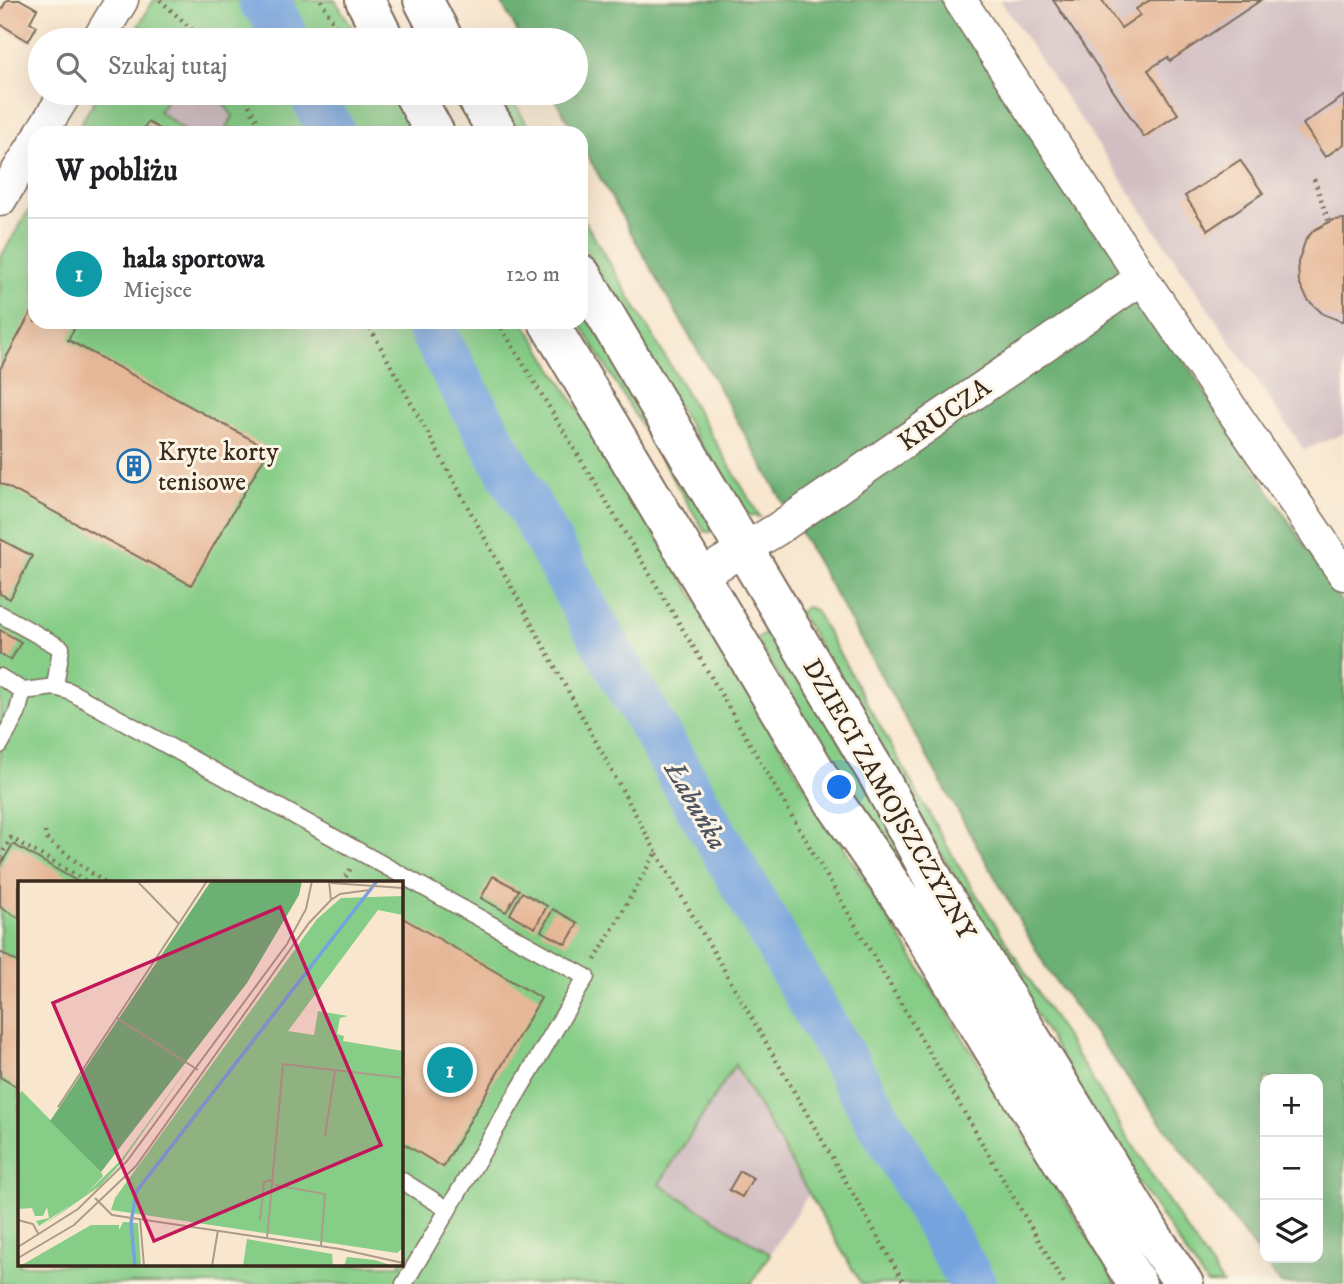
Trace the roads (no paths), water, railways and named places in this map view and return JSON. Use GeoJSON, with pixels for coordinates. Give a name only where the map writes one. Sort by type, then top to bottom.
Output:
{"type":"FeatureCollection","features":[{"type":"Feature","properties":{"kind":"main road"},"geometry":{"type":"LineString","coordinates":[[365,0],[379,28]]}},
{"type":"Feature","properties":{"kind":"main road"},"geometry":{"type":"LineString","coordinates":[[423,0],[438,28]]}},
{"type":"Feature","properties":{"kind":"main road"},"geometry":{"type":"LineString","coordinates":[[420,105],[431,126]]}},
{"type":"Feature","properties":{"kind":"main road"},"geometry":{"type":"LineString","coordinates":[[481,105],[494,126]]}},
{"type":"Feature","properties":{"kind":"main road","name":"DZIECI ZAMOJSZCZYZNY"},"geometry":{"type":"LineString","coordinates":[[588,286],[879,777],[935,882],[1184,1284]]}},
{"type":"Feature","properties":{"kind":"main road","name":"DZIECI ZAMOJSZCZYZNY"},"geometry":{"type":"LineString","coordinates":[[552,329],[834,802],[908,909],[1137,1284]]}},
{"type":"Feature","properties":{"kind":"street"},"geometry":{"type":"LineString","coordinates":[[105,28],[122,0]]}},
{"type":"Feature","properties":{"kind":"street"},"geometry":{"type":"LineString","coordinates":[[960,0],[1142,278],[1344,574]]}},
{"type":"Feature","properties":{"kind":"street"},"geometry":{"type":"LineString","coordinates":[[45,126],[58,105]]}},
{"type":"Feature","properties":{"kind":"street"},"geometry":{"type":"LineString","coordinates":[[0,200],[28,154]]}},
{"type":"Feature","properties":{"kind":"street","name":"KRUCZA"},"geometry":{"type":"LineString","coordinates":[[700,576],[746,550],[1142,278]]}},
{"type":"Feature","properties":{"kind":"lane"},"geometry":{"type":"LineString","coordinates":[[0,614],[61,648],[55,687]]}},
{"type":"Feature","properties":{"kind":"lane"},"geometry":{"type":"LineString","coordinates":[[0,677],[23,691],[55,687],[69,691],[586,977],[404,1284]]}},
{"type":"Feature","properties":{"kind":"lane"},"geometry":{"type":"LineString","coordinates":[[0,745],[17,713],[23,691]]}},
{"type":"Feature","properties":{"kind":"lane"},"geometry":{"type":"LineString","coordinates":[[402,1181],[447,1209]]}},
{"type":"Feature","properties":{"kind":"waterway","name":"Łabuńka"},"geometry":{"type":"LineString","coordinates":[[261,0],[273,13],[280,28]]}},
{"type":"Feature","properties":{"kind":"waterway","name":"Łabuńka"},"geometry":{"type":"LineString","coordinates":[[318,105],[328,126]]}},
{"type":"Feature","properties":{"kind":"waterway","name":"Łabuńka"},"geometry":{"type":"LineString","coordinates":[[431,329],[600,635],[973,1284]]}},
{"type":"Feature","properties":{"kind":"place","name":"Kryte korty tenisowe"},"geometry":{"type":"Point","coordinates":[134,466]}},
{"type":"Feature","properties":{"kind":"place","name":"hala sportowa"},"geometry":{"type":"Point","coordinates":[450,1070]}}]}
